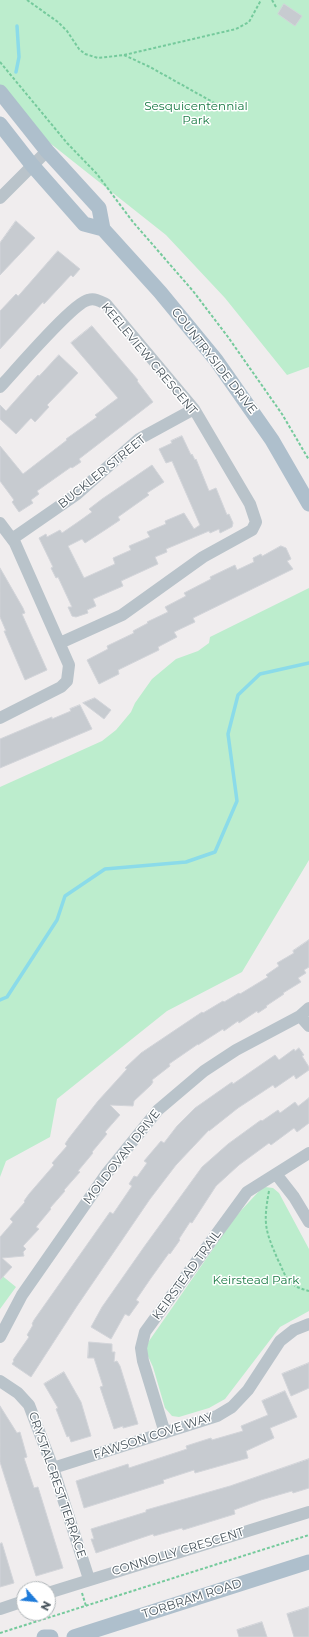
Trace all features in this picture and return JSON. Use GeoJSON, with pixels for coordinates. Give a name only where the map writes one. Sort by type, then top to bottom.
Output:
{"type":"FeatureCollection","features":[{"type":"Feature","properties":{"kind":"main road"},"geometry":{"type":"LineString","coordinates":[[0,92],[48,151],[99,208],[103,229],[84,224],[32,166],[0,124]]}},
{"type":"Feature","properties":{"kind":"main road","name":"COUNTRYSIDE DRIVE"},"geometry":{"type":"LineString","coordinates":[[103,229],[160,292],[216,360],[272,440],[309,504]]}},
{"type":"Feature","properties":{"kind":"main road","name":"TORBRAM ROAD"},"geometry":{"type":"LineString","coordinates":[[74,1637],[309,1562]]}},
{"type":"Feature","properties":{"kind":"main road"},"geometry":{"type":"LineString","coordinates":[[44,1637],[51,1637]]}},
{"type":"Feature","properties":{"kind":"street"},"geometry":{"type":"LineString","coordinates":[[0,198],[48,151]]}},
{"type":"Feature","properties":{"kind":"street","name":"KEELEVIEW CRESCENT"},"geometry":{"type":"LineString","coordinates":[[0,387],[72,310],[87,300],[97,299],[106,304],[194,409],[250,504],[256,522],[252,530],[203,557],[122,615],[60,643]]}},
{"type":"Feature","properties":{"kind":"street","name":"BUCKLER STREET"},"geometry":{"type":"LineString","coordinates":[[12,539],[77,494],[139,439],[194,409]]}},
{"type":"Feature","properties":{"kind":"street"},"geometry":{"type":"LineString","coordinates":[[0,524],[12,539],[69,665],[67,681],[62,687],[0,718]]}},
{"type":"Feature","properties":{"kind":"street"},"geometry":{"type":"LineString","coordinates":[[305,1012],[309,1026]]}},
{"type":"Feature","properties":{"kind":"street","name":"MOLDOVAN DRIVE"},"geometry":{"type":"LineString","coordinates":[[0,1337],[22,1295],[107,1173],[158,1110],[204,1071],[236,1050],[305,1012]]}},
{"type":"Feature","properties":{"kind":"street","name":"KEIRSTEAD TRAIL"},"geometry":{"type":"LineString","coordinates":[[165,1433],[143,1361],[141,1348],[145,1332],[247,1192],[309,1153]]}},
{"type":"Feature","properties":{"kind":"street"},"geometry":{"type":"LineString","coordinates":[[276,1174],[294,1197],[309,1222]]}},
{"type":"Feature","properties":{"kind":"street","name":"FAWSON COVE WAY"},"geometry":{"type":"LineString","coordinates":[[53,1468],[217,1416],[232,1407],[248,1390],[280,1341],[294,1330],[309,1324]]}},
{"type":"Feature","properties":{"kind":"street","name":"CRYSTALCREST TERRACE"},"geometry":{"type":"LineString","coordinates":[[0,1381],[18,1393],[29,1405],[53,1468],[89,1579]]}},
{"type":"Feature","properties":{"kind":"street","name":"CONNOLLY CRESCENT"},"geometry":{"type":"LineString","coordinates":[[56,1590],[309,1512]]}},
{"type":"Feature","properties":{"kind":"street"},"geometry":{"type":"LineString","coordinates":[[0,1609],[16,1604]]}},
{"type":"Feature","properties":{"kind":"path"},"geometry":{"type":"LineString","coordinates":[[27,0],[58,22],[67,31],[79,49],[85,54],[98,58],[124,55],[236,29],[249,22],[261,0]]}},
{"type":"Feature","properties":{"kind":"path"},"geometry":{"type":"LineString","coordinates":[[272,0],[276,7]]}},
{"type":"Feature","properties":{"kind":"path"},"geometry":{"type":"LineString","coordinates":[[124,55],[150,67],[218,105]]}},
{"type":"Feature","properties":{"kind":"path"},"geometry":{"type":"LineString","coordinates":[[0,62],[67,143],[98,174],[133,222],[193,291],[228,337],[282,414],[309,460]]}},
{"type":"Feature","properties":{"kind":"path"},"geometry":{"type":"LineString","coordinates":[[269,1190],[265,1219],[269,1238],[286,1278],[297,1287],[309,1291]]}},
{"type":"Feature","properties":{"kind":"path"},"geometry":{"type":"LineString","coordinates":[[0,1633],[309,1535]]}},
{"type":"Feature","properties":{"kind":"green space","name":"Sesquicentennial Park"},"geometry":{"type":"Polygon","coordinates":[[[0,0],[309,0],[309,367],[287,375],[225,298],[166,235],[36,132],[0,86],[0,0]]]}},
{"type":"Feature","properties":{"kind":"green space"},"geometry":{"type":"Polygon","coordinates":[[[309,588],[309,860],[242,972],[167,1011],[57,1099],[50,1137],[6,1161],[0,1177],[0,787],[102,741],[116,730],[131,712],[135,703],[152,679],[176,659],[198,651],[209,643],[210,637],[309,588]]]}},
{"type":"Feature","properties":{"kind":"green space","name":"Keirstead Park"},"geometry":{"type":"Polygon","coordinates":[[[265,1187],[273,1188],[279,1193],[309,1249],[309,1311],[280,1327],[225,1399],[209,1408],[179,1417],[172,1416],[165,1408],[153,1367],[147,1354],[147,1345],[236,1216],[261,1189],[265,1187]]]}},
{"type":"Feature","properties":{"kind":"green space"},"geometry":{"type":"Polygon","coordinates":[[[0,1274],[16,1287],[0,1309],[0,1274]]]}},
{"type":"Feature","properties":{"kind":"building"},"geometry":{"type":"Polygon","coordinates":[[[284,4],[302,16],[295,26],[278,14],[284,4]]]}},
{"type":"Feature","properties":{"kind":"building"},"geometry":{"type":"Polygon","coordinates":[[[16,221],[35,238],[0,275],[0,243],[16,221]]]}},
{"type":"Feature","properties":{"kind":"building"},"geometry":{"type":"Polygon","coordinates":[[[58,251],[80,269],[73,277],[71,275],[44,304],[43,302],[0,349],[0,311],[16,294],[18,296],[58,251]]]}},
{"type":"Feature","properties":{"kind":"building"},"geometry":{"type":"Polygon","coordinates":[[[92,326],[138,380],[137,381],[153,402],[79,459],[81,462],[72,468],[71,467],[37,491],[39,494],[31,500],[33,503],[19,512],[12,502],[14,500],[0,481],[0,446],[23,474],[67,440],[66,439],[97,417],[95,415],[118,398],[71,343],[92,326]]]}},
{"type":"Feature","properties":{"kind":"building"},"geometry":{"type":"Polygon","coordinates":[[[59,355],[78,373],[47,405],[49,407],[35,422],[31,418],[16,434],[0,419],[0,405],[6,411],[38,375],[39,376],[59,355]]]}},
{"type":"Feature","properties":{"kind":"building"},"geometry":{"type":"Polygon","coordinates":[[[182,436],[191,455],[192,454],[195,460],[196,459],[209,491],[216,488],[227,515],[229,514],[233,523],[232,527],[220,533],[219,529],[210,533],[209,531],[166,549],[167,552],[155,557],[158,564],[121,581],[123,586],[93,599],[96,606],[87,610],[88,613],[76,617],[72,616],[68,607],[72,607],[58,577],[56,578],[51,568],[53,567],[39,538],[46,534],[47,537],[60,530],[62,533],[92,512],[89,509],[102,499],[152,465],[164,482],[147,493],[149,495],[118,517],[120,520],[105,530],[85,543],[82,539],[68,546],[84,578],[115,564],[113,558],[131,550],[129,546],[150,537],[147,532],[166,524],[165,521],[184,513],[194,529],[200,525],[172,461],[166,463],[159,449],[182,436]]]}},
{"type":"Feature","properties":{"kind":"building"},"geometry":{"type":"Polygon","coordinates":[[[281,546],[286,548],[291,559],[287,561],[293,569],[193,618],[195,622],[174,632],[177,637],[158,647],[159,650],[118,670],[119,674],[99,684],[87,660],[108,649],[107,646],[134,633],[133,631],[148,623],[147,622],[168,612],[165,607],[186,596],[184,593],[211,579],[210,577],[235,565],[237,570],[254,562],[253,558],[261,554],[262,556],[281,546]]]}},
{"type":"Feature","properties":{"kind":"building"},"geometry":{"type":"Polygon","coordinates":[[[0,568],[23,608],[25,613],[22,614],[47,670],[25,680],[4,631],[6,631],[0,617],[0,568]]]}},
{"type":"Feature","properties":{"kind":"building"},"geometry":{"type":"Polygon","coordinates":[[[95,698],[111,710],[104,719],[83,703],[95,698]]]}},
{"type":"Feature","properties":{"kind":"building"},"geometry":{"type":"Polygon","coordinates":[[[80,705],[92,729],[0,768],[0,739],[52,717],[52,719],[71,711],[70,709],[80,705]]]}},
{"type":"Feature","properties":{"kind":"building"},"geometry":{"type":"Polygon","coordinates":[[[309,940],[309,967],[304,970],[306,973],[298,978],[301,982],[283,993],[284,994],[258,1013],[257,1011],[239,1023],[238,1021],[224,1031],[223,1029],[169,1064],[170,1066],[152,1080],[153,1082],[151,1085],[134,1101],[133,1106],[110,1105],[120,1115],[105,1132],[107,1134],[78,1171],[80,1172],[64,1190],[65,1191],[36,1227],[39,1229],[23,1246],[26,1249],[23,1252],[24,1256],[2,1258],[12,1267],[0,1280],[0,1237],[13,1222],[10,1219],[54,1165],[52,1163],[67,1146],[65,1144],[69,1138],[98,1101],[127,1069],[125,1068],[141,1053],[202,1012],[203,1013],[239,993],[240,994],[268,977],[266,975],[279,966],[277,963],[294,953],[293,951],[309,940]]]}},
{"type":"Feature","properties":{"kind":"building"},"geometry":{"type":"Polygon","coordinates":[[[299,1048],[304,1055],[302,1056],[309,1067],[309,1070],[296,1079],[294,1075],[275,1088],[273,1085],[238,1108],[209,1130],[176,1165],[150,1199],[77,1306],[31,1377],[12,1364],[14,1361],[13,1360],[29,1337],[27,1335],[33,1325],[34,1320],[110,1212],[113,1214],[132,1186],[129,1184],[134,1176],[137,1177],[147,1163],[144,1161],[161,1141],[164,1143],[177,1126],[195,1108],[232,1082],[233,1084],[275,1055],[279,1060],[294,1049],[295,1051],[299,1048]]]}},
{"type":"Feature","properties":{"kind":"building"},"geometry":{"type":"Polygon","coordinates":[[[309,1098],[309,1123],[297,1132],[294,1128],[271,1145],[269,1143],[239,1165],[216,1186],[192,1223],[190,1222],[179,1239],[180,1240],[136,1300],[139,1302],[129,1316],[125,1314],[111,1339],[91,1327],[102,1307],[202,1167],[228,1144],[261,1120],[262,1121],[278,1110],[280,1113],[295,1102],[298,1106],[309,1098]]]}},
{"type":"Feature","properties":{"kind":"building"},"geometry":{"type":"Polygon","coordinates":[[[89,1342],[112,1344],[112,1352],[115,1352],[114,1362],[117,1361],[120,1366],[138,1424],[114,1429],[100,1387],[103,1386],[94,1358],[88,1358],[89,1342]]]}},
{"type":"Feature","properties":{"kind":"building"},"geometry":{"type":"Polygon","coordinates":[[[309,1363],[309,1388],[291,1396],[282,1374],[309,1363]]]}},
{"type":"Feature","properties":{"kind":"building"},"geometry":{"type":"Polygon","coordinates":[[[64,1372],[81,1402],[91,1436],[71,1442],[69,1436],[67,1437],[56,1409],[58,1408],[44,1384],[64,1372]]]}},
{"type":"Feature","properties":{"kind":"building"},"geometry":{"type":"Polygon","coordinates":[[[285,1391],[297,1417],[270,1428],[274,1438],[246,1451],[248,1458],[195,1473],[194,1470],[163,1480],[164,1483],[84,1508],[76,1481],[128,1464],[129,1468],[187,1449],[186,1446],[211,1438],[212,1440],[243,1431],[241,1426],[268,1415],[262,1401],[285,1391]]]}},
{"type":"Feature","properties":{"kind":"building"},"geometry":{"type":"Polygon","coordinates":[[[0,1406],[17,1433],[20,1432],[27,1457],[24,1458],[34,1488],[38,1487],[63,1568],[36,1576],[0,1462],[0,1406]]]}},
{"type":"Feature","properties":{"kind":"building"},"geometry":{"type":"Polygon","coordinates":[[[309,1459],[309,1488],[293,1493],[292,1491],[261,1500],[234,1510],[235,1514],[183,1530],[182,1528],[154,1536],[153,1534],[96,1553],[91,1539],[94,1539],[91,1529],[146,1512],[146,1510],[230,1486],[309,1459]]]}},
{"type":"Feature","properties":{"kind":"building"},"geometry":{"type":"Polygon","coordinates":[[[2,1543],[14,1583],[0,1587],[0,1544],[2,1543]]]}},
{"type":"Feature","properties":{"kind":"building"},"geometry":{"type":"Polygon","coordinates":[[[309,1607],[309,1637],[294,1637],[287,1614],[309,1607]]]}},
{"type":"Feature","properties":{"kind":"building"},"geometry":{"type":"Polygon","coordinates":[[[262,1622],[267,1637],[239,1637],[237,1630],[262,1622]]]}},
{"type":"Feature","properties":{"kind":"waterway"},"geometry":{"type":"LineString","coordinates":[[16,72],[19,57],[17,26]]}},
{"type":"Feature","properties":{"kind":"waterway"},"geometry":{"type":"LineString","coordinates":[[0,1000],[7,997],[57,920],[65,896],[105,869],[186,862],[215,852],[237,801],[228,734],[238,695],[260,674],[309,663]]}}]}
